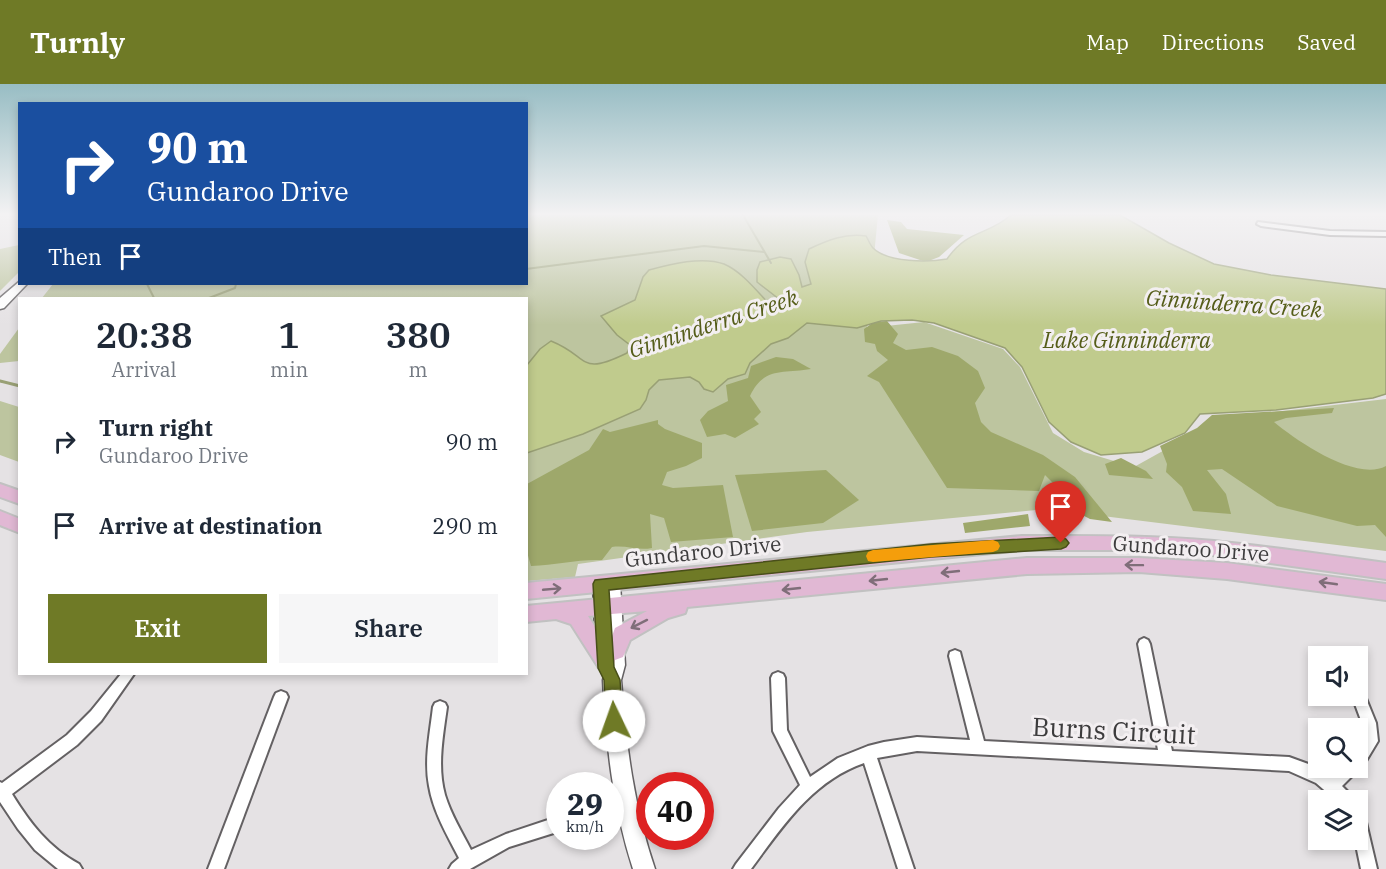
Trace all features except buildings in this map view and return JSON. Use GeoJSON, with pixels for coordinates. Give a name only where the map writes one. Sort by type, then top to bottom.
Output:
{"type":"FeatureCollection","features":[{"type":"Feature","properties":{"kind":"main road"},"geometry":{"type":"LineString","coordinates":[[0,490],[18,497]]}},
{"type":"Feature","properties":{"kind":"main road"},"geometry":{"type":"LineString","coordinates":[[0,518],[18,525]]}},
{"type":"Feature","properties":{"kind":"main road","name":"Gundaroo Drive"},"geometry":{"type":"LineString","coordinates":[[528,591],[931,550],[1061,543],[1212,548],[1386,571]]}},
{"type":"Feature","properties":{"kind":"main road","name":"Gundaroo Drive"},"geometry":{"type":"LineString","coordinates":[[528,614],[1027,566],[1139,565],[1227,571],[1386,592]]}},
{"type":"Feature","properties":{"kind":"main road"},"geometry":{"type":"LineString","coordinates":[[611,664],[622,634],[632,626],[662,612],[713,597]]}},
{"type":"Feature","properties":{"kind":"main road"},"geometry":{"type":"LineString","coordinates":[[556,611],[578,618],[611,664]]}},
{"type":"Feature","properties":{"kind":"street"},"geometry":{"type":"LineString","coordinates":[[0,305],[20,285]]}},
{"type":"Feature","properties":{"kind":"street"},"geometry":{"type":"LineString","coordinates":[[606,584],[616,772]]}},
{"type":"Feature","properties":{"kind":"street"},"geometry":{"type":"LineString","coordinates":[[1144,644],[1167,757]]}},
{"type":"Feature","properties":{"kind":"street"},"geometry":{"type":"LineString","coordinates":[[954,656],[979,747]]}},
{"type":"Feature","properties":{"kind":"street"},"geometry":{"type":"LineString","coordinates":[[74,869],[55,859],[34,841],[1,790],[72,740],[96,716],[127,675]]}},
{"type":"Feature","properties":{"kind":"street"},"geometry":{"type":"LineString","coordinates":[[778,678],[780,731],[808,787]]}},
{"type":"Feature","properties":{"kind":"street"},"geometry":{"type":"LineString","coordinates":[[216,869],[281,697]]}},
{"type":"Feature","properties":{"kind":"street"},"geometry":{"type":"LineString","coordinates":[[440,707],[434,770],[435,786],[463,864],[508,839],[546,828]]}},
{"type":"Feature","properties":{"kind":"street"},"geometry":{"type":"LineString","coordinates":[[1368,720],[1371,741],[1368,746]]}},
{"type":"Feature","properties":{"kind":"street","name":"Burns Circuit"},"geometry":{"type":"LineString","coordinates":[[741,869],[784,813],[808,787],[843,763],[868,753],[917,744],[1289,764],[1315,774],[1336,790]]}},
{"type":"Feature","properties":{"kind":"street"},"geometry":{"type":"LineString","coordinates":[[868,753],[906,869]]}},
{"type":"Feature","properties":{"kind":"street"},"geometry":{"type":"LineString","coordinates":[[1332,786],[1340,778]]}},
{"type":"Feature","properties":{"kind":"street"},"geometry":{"type":"LineString","coordinates":[[624,823],[644,869]]}},
{"type":"Feature","properties":{"kind":"street"},"geometry":{"type":"LineString","coordinates":[[1365,850],[1369,869]]}},
{"type":"Feature","properties":{"kind":"shaded area"},"geometry":{"type":"Polygon","coordinates":[[[0,252],[18,252],[18,273],[0,291],[0,252]]]}},
{"type":"Feature","properties":{"kind":"shaded area"},"geometry":{"type":"Polygon","coordinates":[[[528,252],[874,252],[867,328],[924,322],[1003,349],[1020,367],[1053,433],[1084,452],[1134,467],[1222,418],[1386,399],[1386,551],[1046,509],[807,532],[578,564],[575,577],[528,581],[528,297],[43,297],[52,285],[528,285],[528,252]]]}},
{"type":"Feature","properties":{"kind":"shaded area"},"geometry":{"type":"Polygon","coordinates":[[[945,252],[939,257],[926,262],[899,253],[945,252]]]}},
{"type":"Feature","properties":{"kind":"shaded area"},"geometry":{"type":"Polygon","coordinates":[[[887,321],[898,334],[893,343],[906,350],[932,347],[958,356],[978,371],[985,388],[975,403],[981,422],[991,432],[1043,455],[1075,477],[1112,522],[1090,519],[1059,503],[1063,493],[1045,475],[1039,491],[947,488],[879,382],[867,376],[888,360],[877,351],[875,344],[865,342],[864,329],[874,322],[887,321]]]}},
{"type":"Feature","properties":{"kind":"shaded area"},"geometry":{"type":"Polygon","coordinates":[[[18,329],[18,361],[0,363],[0,354],[18,329]]]}},
{"type":"Feature","properties":{"kind":"shaded area"},"geometry":{"type":"Polygon","coordinates":[[[776,357],[793,359],[811,369],[775,373],[768,376],[755,386],[750,396],[761,412],[754,419],[759,424],[735,438],[725,434],[707,437],[700,420],[708,411],[728,401],[726,385],[748,378],[751,366],[776,357]]]}},
{"type":"Feature","properties":{"kind":"shaded area"},"geometry":{"type":"Polygon","coordinates":[[[0,401],[18,407],[18,462],[0,455],[0,401]]]}},
{"type":"Feature","properties":{"kind":"shaded area"},"geometry":{"type":"Polygon","coordinates":[[[1334,408],[1332,413],[1286,418],[1274,422],[1297,439],[1343,464],[1359,469],[1386,466],[1386,537],[1375,525],[1357,526],[1277,506],[1222,469],[1207,470],[1226,494],[1231,514],[1193,511],[1182,487],[1166,472],[1167,464],[1160,446],[1197,428],[1212,415],[1334,408]]]}},
{"type":"Feature","properties":{"kind":"shaded area"},"geometry":{"type":"Polygon","coordinates":[[[658,420],[658,424],[665,429],[702,443],[702,458],[667,472],[662,485],[673,488],[723,485],[733,537],[671,542],[664,518],[650,514],[652,548],[612,547],[602,560],[531,566],[528,556],[528,483],[589,450],[603,429],[610,432],[658,420]]]}},
{"type":"Feature","properties":{"kind":"shaded area"},"geometry":{"type":"Polygon","coordinates":[[[1121,458],[1146,471],[1153,479],[1109,475],[1105,464],[1121,458]]]}},
{"type":"Feature","properties":{"kind":"shaded area"},"geometry":{"type":"Polygon","coordinates":[[[826,470],[859,500],[823,523],[752,531],[735,475],[826,470]]]}},
{"type":"Feature","properties":{"kind":"shaded area"},"geometry":{"type":"Polygon","coordinates":[[[1028,514],[1030,526],[965,533],[963,523],[1028,514]]]}},
{"type":"Feature","properties":{"kind":"water","name":"Lake Ginninderra"},"geometry":{"type":"Polygon","coordinates":[[[808,252],[878,252],[898,259],[930,261],[947,259],[953,252],[1188,252],[1214,264],[1271,275],[1386,289],[1386,394],[1373,398],[1276,410],[1200,414],[1185,433],[1142,452],[1101,455],[1071,442],[1049,422],[1022,367],[1005,348],[934,323],[912,320],[881,321],[857,328],[807,323],[788,338],[771,344],[750,363],[745,374],[728,379],[713,392],[704,389],[699,382],[690,377],[659,380],[649,390],[640,409],[583,434],[528,453],[528,364],[540,349],[551,341],[592,364],[600,364],[627,353],[630,345],[617,335],[601,316],[635,300],[643,277],[649,270],[696,261],[724,264],[744,278],[773,308],[786,309],[784,303],[757,282],[760,262],[780,257],[791,259],[802,287],[811,284],[805,262],[808,252]]]}},
{"type":"Feature","properties":{"kind":"waterway"},"geometry":{"type":"LineString","coordinates":[[528,269],[660,252]]}},
{"type":"Feature","properties":{"kind":"waterway"},"geometry":{"type":"LineString","coordinates":[[764,252],[771,263]]}},
{"type":"Feature","properties":{"kind":"waterway"},"geometry":{"type":"LineString","coordinates":[[148,285],[154,297]]}},
{"type":"Feature","properties":{"kind":"waterway"},"geometry":{"type":"LineString","coordinates":[[212,297],[235,288],[236,285]]}},
{"type":"Feature","properties":{"kind":"waterway","name":"Ginninderra Creek"},"geometry":{"type":"LineString","coordinates":[[3,382],[0,381],[18,386]]}},
{"type":"Feature","properties":{"kind":"slow traffic"},"geometry":{"type":"LineString","coordinates":[[873,556],[993,546]]}},
{"type":"Feature","properties":{"kind":"route"},"geometry":{"type":"LineString","coordinates":[[614,721],[612,680],[606,668],[601,584],[931,550],[1022,543],[1061,543]]}}]}
